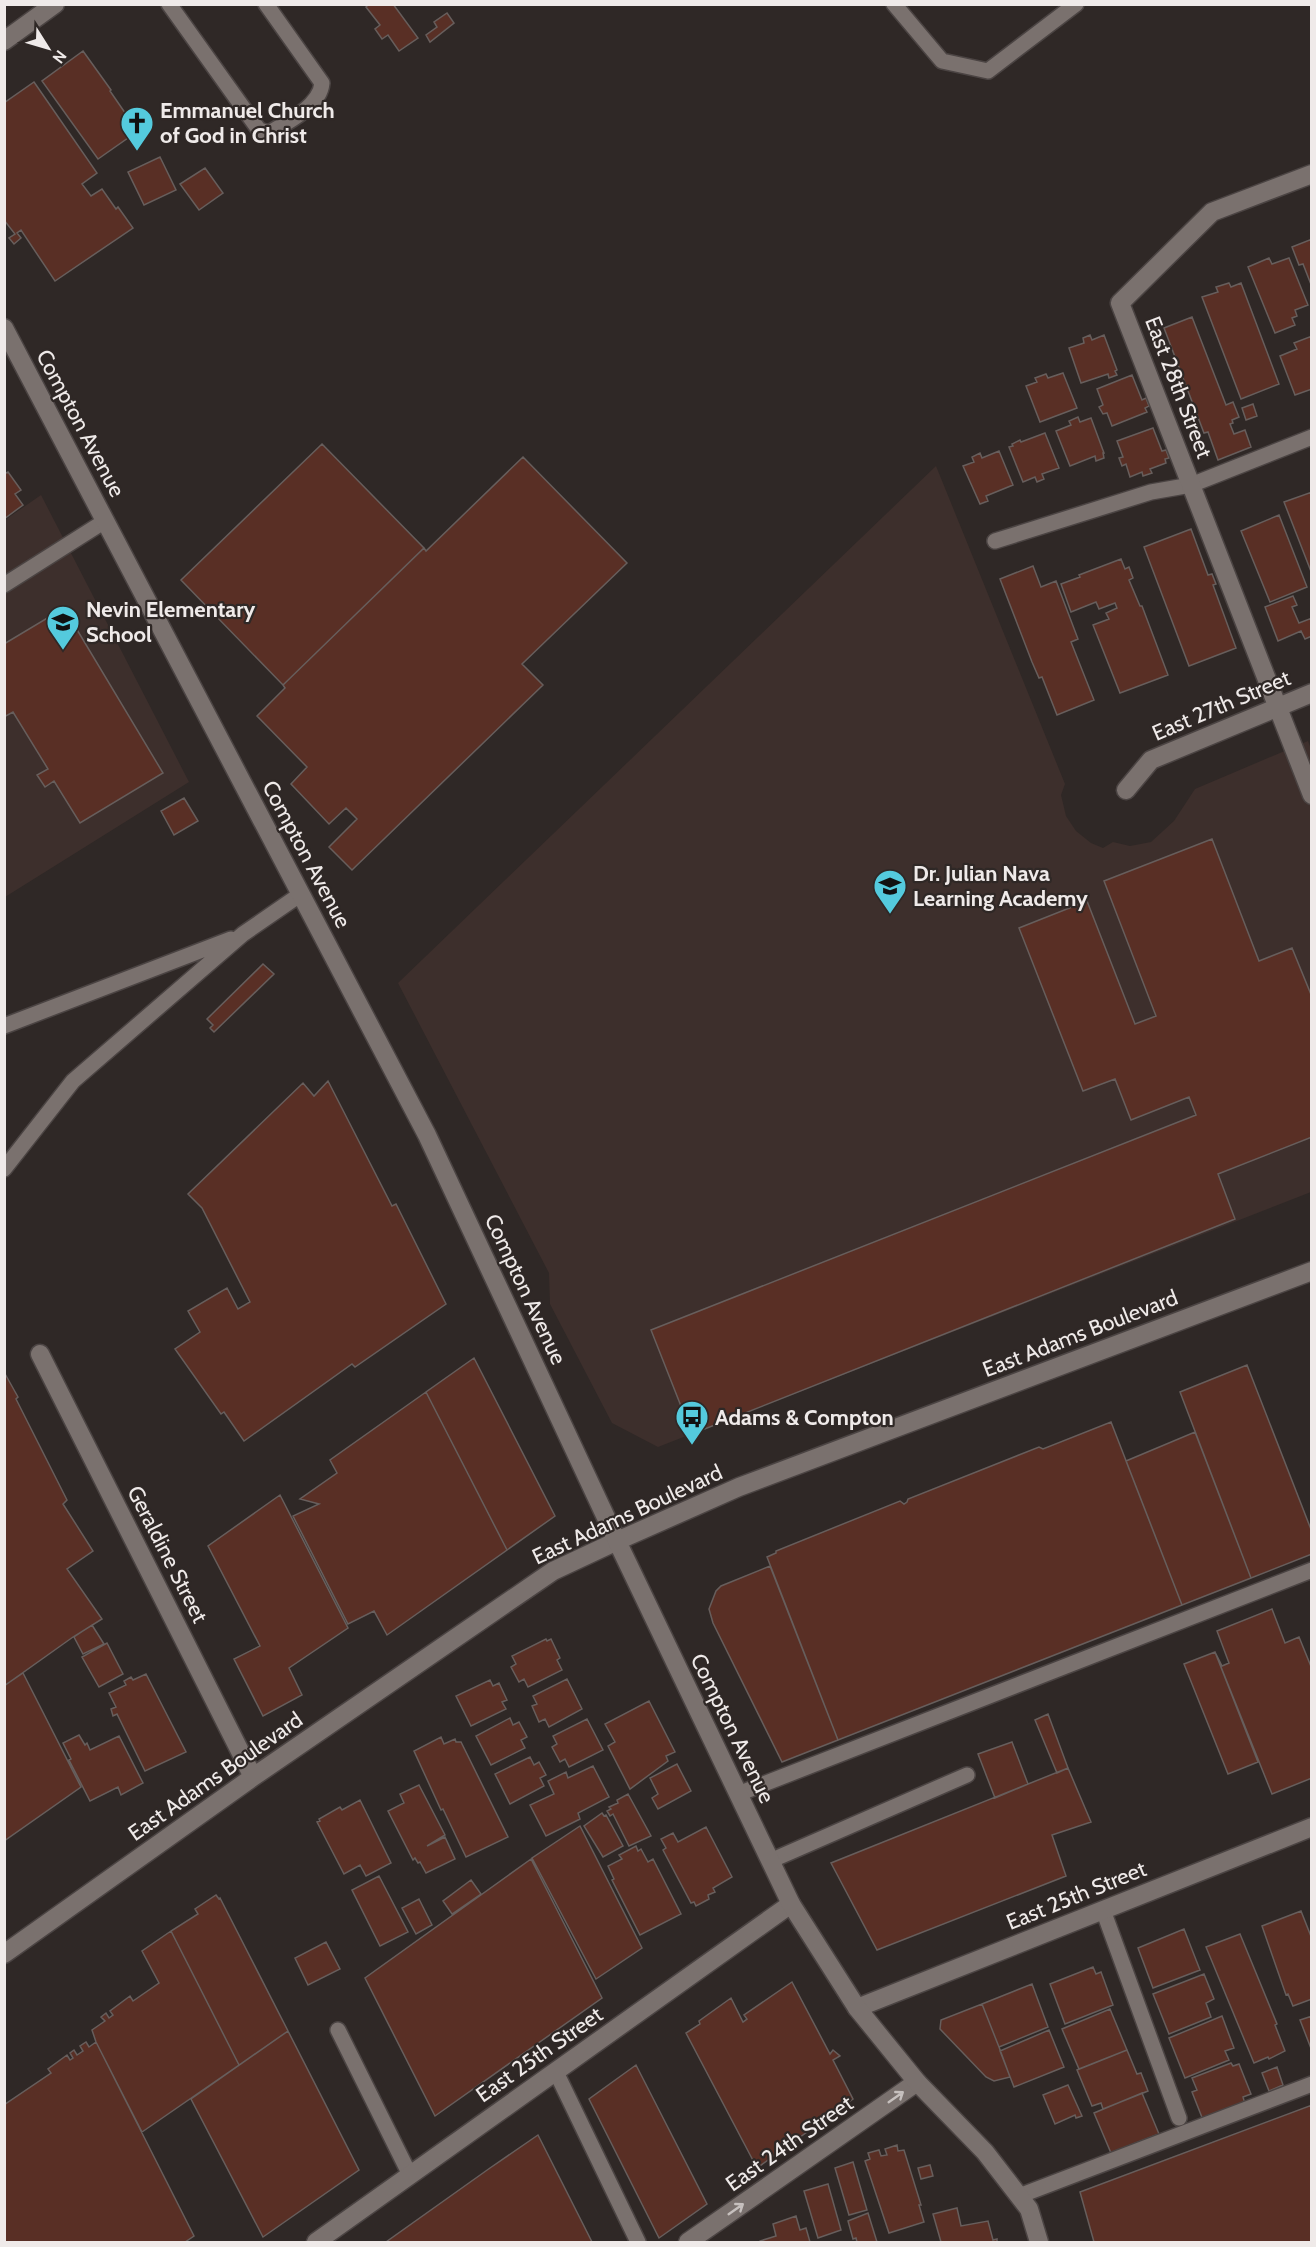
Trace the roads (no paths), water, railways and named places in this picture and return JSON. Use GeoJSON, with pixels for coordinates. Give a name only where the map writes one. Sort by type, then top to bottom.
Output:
{"type":"FeatureCollection","features":[{"type":"Feature","properties":{"kind":"street"},"geometry":{"type":"LineString","coordinates":[[4,41],[55,4]]}},
{"type":"Feature","properties":{"kind":"street","name":"East 28th Street"},"geometry":{"type":"LineString","coordinates":[[1311,174],[1212,212],[1120,303],[1311,795]]}},
{"type":"Feature","properties":{"kind":"street","name":"Compton Avenue"},"geometry":{"type":"LineString","coordinates":[[5,331],[427,1135],[616,1541],[791,1904],[858,2008],[917,2082],[985,2152],[1029,2209],[1039,2242]]}},
{"type":"Feature","properties":{"kind":"street","name":"East 27th Street"},"geometry":{"type":"LineString","coordinates":[[1126,790],[1151,760],[1311,693]]}},
{"type":"Feature","properties":{"kind":"street","name":"East Adams Boulevard"},"geometry":{"type":"LineString","coordinates":[[4,1954],[253,1777],[553,1571],[739,1487],[1311,1271]]}},
{"type":"Feature","properties":{"kind":"street","name":"Geraldine Street"},"geometry":{"type":"LineString","coordinates":[[40,1354],[253,1777]]}},
{"type":"Feature","properties":{"kind":"street","name":"East 25th Street"},"geometry":{"type":"LineString","coordinates":[[858,2008],[1311,1827]]}},
{"type":"Feature","properties":{"kind":"street","name":"East 25th Street"},"geometry":{"type":"LineString","coordinates":[[315,2242],[791,1904]]}},
{"type":"Feature","properties":{"kind":"street","name":"East 24th Street"},"geometry":{"type":"LineString","coordinates":[[688,2242],[917,2082]]}},
{"type":"Feature","properties":{"kind":"lane"},"geometry":{"type":"LineString","coordinates":[[169,4],[259,130],[269,133],[306,108],[321,92],[322,82],[266,4]]}},
{"type":"Feature","properties":{"kind":"lane"},"geometry":{"type":"LineString","coordinates":[[894,4],[942,61],[988,71],[1076,4]]}},
{"type":"Feature","properties":{"kind":"lane"},"geometry":{"type":"LineString","coordinates":[[995,541],[1151,492],[1191,485],[1311,437]]}},
{"type":"Feature","properties":{"kind":"lane"},"geometry":{"type":"LineString","coordinates":[[4,585],[105,521]]}},
{"type":"Feature","properties":{"kind":"lane"},"geometry":{"type":"LineString","coordinates":[[4,1169],[73,1081],[243,934],[301,894]]}},
{"type":"Feature","properties":{"kind":"lane"},"geometry":{"type":"LineString","coordinates":[[4,1026],[243,934]]}},
{"type":"Feature","properties":{"kind":"lane"},"geometry":{"type":"LineString","coordinates":[[738,1794],[1311,1570]]}},
{"type":"Feature","properties":{"kind":"lane"},"geometry":{"type":"LineString","coordinates":[[770,1861],[968,1774]]}},
{"type":"Feature","properties":{"kind":"lane"},"geometry":{"type":"LineString","coordinates":[[1103,1910],[1179,2118]]}},
{"type":"Feature","properties":{"kind":"lane"},"geometry":{"type":"LineString","coordinates":[[338,2030],[410,2175]]}},
{"type":"Feature","properties":{"kind":"lane"},"geometry":{"type":"LineString","coordinates":[[556,2072],[638,2242]]}},
{"type":"Feature","properties":{"kind":"lane"},"geometry":{"type":"LineString","coordinates":[[1019,2196],[1311,2084]]}},
{"type":"Feature","properties":{"kind":"place","name":"Emmanuel Church of God in Christ"},"geometry":{"type":"Point","coordinates":[137,152]}},
{"type":"Feature","properties":{"kind":"place","name":"Nevin Elementary School"},"geometry":{"type":"Point","coordinates":[63,651]}},
{"type":"Feature","properties":{"kind":"place","name":"Dr. Julian Nava Learning Academy"},"geometry":{"type":"Point","coordinates":[890,915]}},
{"type":"Feature","properties":{"kind":"place","name":"Adams & Compton"},"geometry":{"type":"Point","coordinates":[692,1446]}}]}
